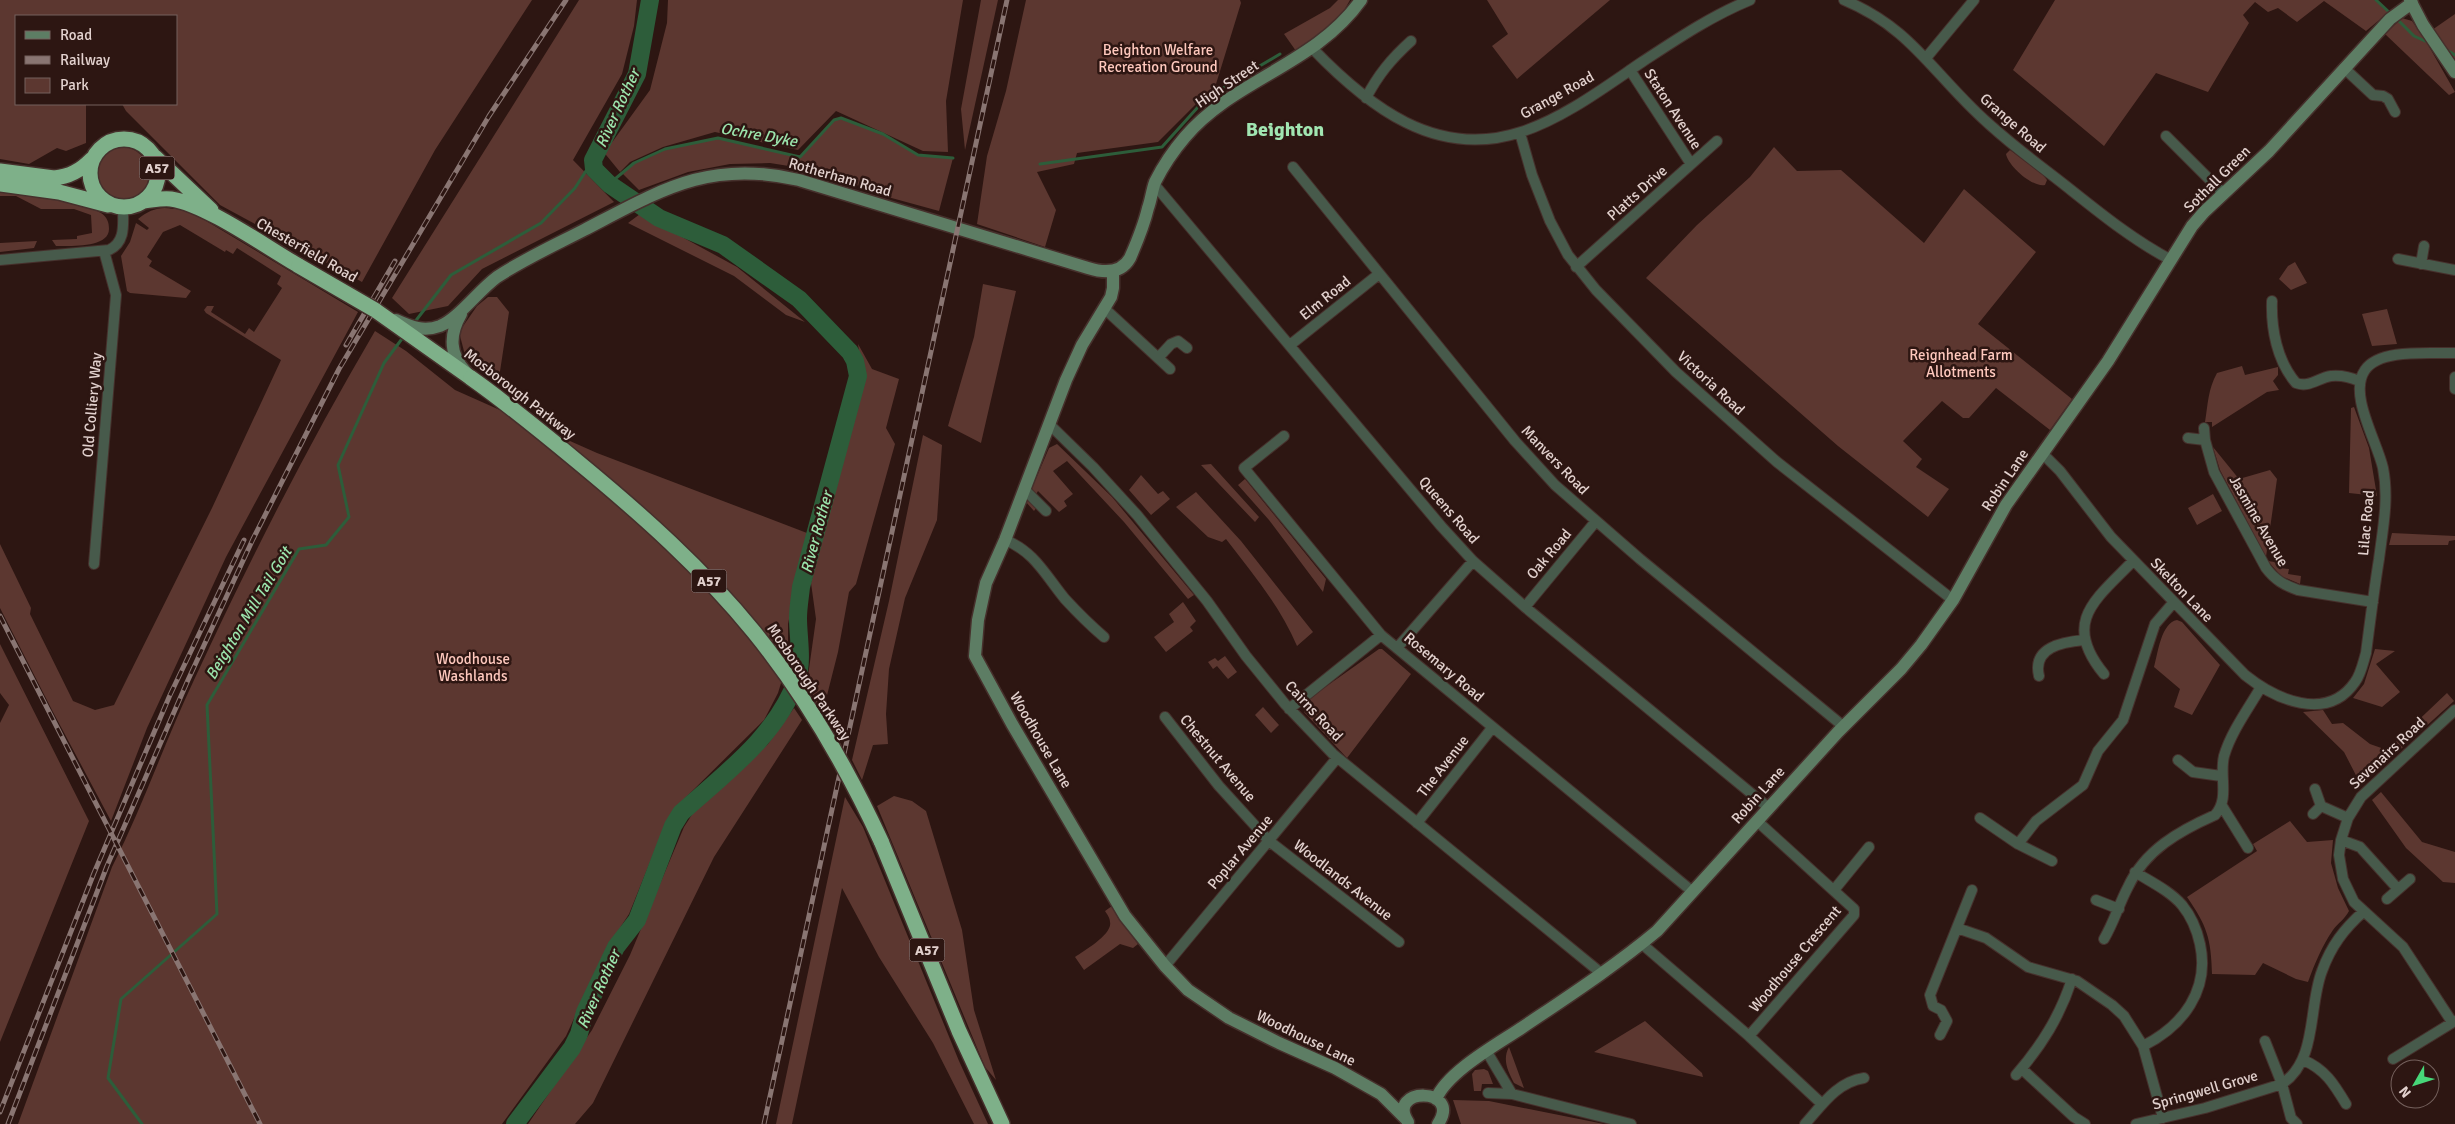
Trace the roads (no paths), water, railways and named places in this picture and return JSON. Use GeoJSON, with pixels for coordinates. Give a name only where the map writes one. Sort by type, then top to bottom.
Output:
{"type":"FeatureCollection","features":[{"type":"Feature","properties":{"kind":"highway","name":"A57"},"geometry":{"type":"LineString","coordinates":[[0,171],[54,178],[63,177],[82,169],[103,146],[117,139],[128,139],[140,143],[153,155],[158,172],[156,185],[144,201],[118,207]]}},
{"type":"Feature","properties":{"kind":"highway","name":"Chesterfield Road"},"geometry":{"type":"LineString","coordinates":[[153,155],[222,220]]}},
{"type":"Feature","properties":{"kind":"highway"},"geometry":{"type":"LineString","coordinates":[[92,159],[89,169],[93,188],[100,198],[118,207]]}},
{"type":"Feature","properties":{"kind":"highway"},"geometry":{"type":"LineString","coordinates":[[0,184],[59,192],[118,207]]}},
{"type":"Feature","properties":{"kind":"highway","name":"Chesterfield Road"},"geometry":{"type":"LineString","coordinates":[[144,201],[174,200],[222,220],[375,310]]}},
{"type":"Feature","properties":{"kind":"highway","name":"Mosborough Parkway"},"geometry":{"type":"LineString","coordinates":[[375,310],[411,330],[471,378],[501,398],[642,515],[718,591],[754,632],[806,704],[847,772],[881,841],[959,1031],[1002,1124]]}},
{"type":"Feature","properties":{"kind":"street","name":"High Street"},"geometry":{"type":"LineString","coordinates":[[1113,271],[1123,267],[1130,258],[1148,210],[1154,184],[1168,160],[1185,137],[1209,113],[1313,48],[1348,19],[1361,0]]}},
{"type":"Feature","properties":{"kind":"street","name":"Grange Road"},"geometry":{"type":"LineString","coordinates":[[1313,48],[1366,98],[1406,124],[1430,134],[1464,138],[1488,138],[1520,133],[1569,108],[1696,27],[1750,0]]}},
{"type":"Feature","properties":{"kind":"street","name":"Grange Road"},"geometry":{"type":"LineString","coordinates":[[1844,0],[1880,17],[1899,31],[1973,109],[2032,160],[2124,232],[2171,260]]}},
{"type":"Feature","properties":{"kind":"street"},"geometry":{"type":"LineString","coordinates":[[1926,58],[1974,0]]}},
{"type":"Feature","properties":{"kind":"street"},"geometry":{"type":"LineString","coordinates":[[2411,2],[2423,25],[2455,72]]}},
{"type":"Feature","properties":{"kind":"street","name":"Sothall Green"},"geometry":{"type":"LineString","coordinates":[[2042,453],[2108,361],[2192,226],[2269,151],[2390,19],[2411,2]]}},
{"type":"Feature","properties":{"kind":"street"},"geometry":{"type":"LineString","coordinates":[[1366,98],[1378,75],[1390,59],[1411,41]]}},
{"type":"Feature","properties":{"kind":"street"},"geometry":{"type":"LineString","coordinates":[[2344,68],[2373,95],[2383,96],[2388,99],[2395,112]]}},
{"type":"Feature","properties":{"kind":"street","name":"Staton Avenue"},"geometry":{"type":"LineString","coordinates":[[1630,70],[1691,164]]}},
{"type":"Feature","properties":{"kind":"street","name":"Victoria Road"},"geometry":{"type":"LineString","coordinates":[[1520,133],[1541,200],[1562,244],[1576,267],[1596,290],[1676,372],[1763,451],[1953,600]]}},
{"type":"Feature","properties":{"kind":"street"},"geometry":{"type":"LineString","coordinates":[[2166,136],[2224,194]]}},
{"type":"Feature","properties":{"kind":"street","name":"Platts Drive"},"geometry":{"type":"LineString","coordinates":[[1576,267],[1717,141]]}},
{"type":"Feature","properties":{"kind":"street","name":"Manvers Road"},"geometry":{"type":"LineString","coordinates":[[1293,167],[1515,441],[1555,485],[1843,726]]}},
{"type":"Feature","properties":{"kind":"street","name":"Rotherham Road"},"geometry":{"type":"LineString","coordinates":[[411,330],[441,326],[452,319],[485,286],[511,268],[629,206],[676,184],[710,176],[746,173],[799,180],[1088,268],[1113,271]]}},
{"type":"Feature","properties":{"kind":"street","name":"Queens Road"},"geometry":{"type":"LineString","coordinates":[[1154,184],[1441,526],[1473,561],[1525,607],[1769,808]]}},
{"type":"Feature","properties":{"kind":"street"},"geometry":{"type":"LineString","coordinates":[[0,260],[104,251],[113,248],[120,242],[123,232],[118,207]]}},
{"type":"Feature","properties":{"kind":"street"},"geometry":{"type":"LineString","coordinates":[[2421,264],[2424,246]]}},
{"type":"Feature","properties":{"kind":"street","name":"Old Colliery Way"},"geometry":{"type":"LineString","coordinates":[[94,564],[116,295],[104,251]]}},
{"type":"Feature","properties":{"kind":"street"},"geometry":{"type":"LineString","coordinates":[[2398,259],[2455,270]]}},
{"type":"Feature","properties":{"kind":"street","name":"Woodhouse Lane"},"geometry":{"type":"LineString","coordinates":[[1113,271],[1113,292],[1105,309],[1082,345],[1049,424],[1005,540],[986,583],[978,620],[975,656],[1016,731],[1125,916],[1164,966],[1188,990],[1229,1018],[1335,1068],[1387,1098],[1408,1121]]}},
{"type":"Feature","properties":{"kind":"street","name":"Elm Road"},"geometry":{"type":"LineString","coordinates":[[1290,345],[1379,274]]}},
{"type":"Feature","properties":{"kind":"street"},"geometry":{"type":"LineString","coordinates":[[2272,300],[2271,319],[2276,345],[2291,377],[2296,383],[2309,385],[2332,376],[2346,376],[2360,381],[2364,370],[2370,364],[2376,359],[2386,356],[2455,353]]}},
{"type":"Feature","properties":{"kind":"street"},"geometry":{"type":"LineString","coordinates":[[464,307],[454,326],[452,342],[457,360],[471,378]]}},
{"type":"Feature","properties":{"kind":"street"},"geometry":{"type":"LineString","coordinates":[[1105,309],[1170,369]]}},
{"type":"Feature","properties":{"kind":"street"},"geometry":{"type":"LineString","coordinates":[[1158,358],[1171,344],[1178,341],[1187,348]]}},
{"type":"Feature","properties":{"kind":"street"},"geometry":{"type":"LineString","coordinates":[[2455,376],[2455,388]]}},
{"type":"Feature","properties":{"kind":"street","name":"Lilac Road"},"geometry":{"type":"LineString","coordinates":[[2328,702],[2348,689],[2358,677],[2366,653],[2385,514],[2385,485],[2374,438],[2360,401],[2360,381]]}},
{"type":"Feature","properties":{"kind":"street","name":"Cairns Road"},"geometry":{"type":"LineString","coordinates":[[1049,424],[1093,467],[1137,515],[1207,601],[1246,656],[1289,709],[1337,758],[1602,973]]}},
{"type":"Feature","properties":{"kind":"street","name":"Jasmine Avenue"},"geometry":{"type":"LineString","coordinates":[[2204,428],[2205,440],[2214,472],[2266,568],[2273,577],[2286,586],[2298,590],[2372,602]]}},
{"type":"Feature","properties":{"kind":"street","name":"Rosemary Road"},"geometry":{"type":"LineString","coordinates":[[1284,436],[1244,468],[1381,634],[1492,728],[1693,892]]}},
{"type":"Feature","properties":{"kind":"street"},"geometry":{"type":"LineString","coordinates":[[2188,438],[2194,441],[2205,440]]}},
{"type":"Feature","properties":{"kind":"street","name":"Skelton Lane"},"geometry":{"type":"LineString","coordinates":[[2042,453],[2133,561],[2229,660],[2261,688],[2306,704],[2317,705],[2328,702]]}},
{"type":"Feature","properties":{"kind":"street","name":"Robin Lane"},"geometry":{"type":"LineString","coordinates":[[1436,1099],[1438,1092],[1454,1077],[1487,1052],[1642,944],[1693,892],[1843,726],[1901,669],[1953,600],[2006,505],[2042,453]]}},
{"type":"Feature","properties":{"kind":"street"},"geometry":{"type":"LineString","coordinates":[[1024,489],[1046,511]]}},
{"type":"Feature","properties":{"kind":"street","name":"Oak Road"},"geometry":{"type":"LineString","coordinates":[[1525,607],[1596,521]]}},
{"type":"Feature","properties":{"kind":"street"},"geometry":{"type":"LineString","coordinates":[[1005,540],[1024,549],[1035,559],[1066,600],[1104,637]]}},
{"type":"Feature","properties":{"kind":"street"},"geometry":{"type":"LineString","coordinates":[[1397,648],[1473,561]]}},
{"type":"Feature","properties":{"kind":"street"},"geometry":{"type":"LineString","coordinates":[[2104,674],[2089,654],[2084,640],[2085,622],[2093,604],[2133,561]]}},
{"type":"Feature","properties":{"kind":"street"},"geometry":{"type":"LineString","coordinates":[[2018,844],[2036,821],[2083,785],[2098,751],[2123,720],[2156,624],[2173,603]]}},
{"type":"Feature","properties":{"kind":"street"},"geometry":{"type":"LineString","coordinates":[[1289,709],[1381,634]]}},
{"type":"Feature","properties":{"kind":"street"},"geometry":{"type":"LineString","coordinates":[[2039,676],[2039,660],[2045,651],[2054,645],[2084,640]]}},
{"type":"Feature","properties":{"kind":"street"},"geometry":{"type":"LineString","coordinates":[[2104,939],[2120,909],[2135,872],[2143,860],[2186,829],[2215,815],[2222,806],[2224,800],[2222,776],[2228,748],[2261,688]]}},
{"type":"Feature","properties":{"kind":"street","name":"Sevenairs Road"},"geometry":{"type":"LineString","coordinates":[[2395,1059],[2454,1022],[2404,947],[2354,902],[2343,879],[2339,855],[2341,840],[2348,818],[2369,788],[2455,710]]}},
{"type":"Feature","properties":{"kind":"street","name":"Chestnut Avenue"},"geometry":{"type":"LineString","coordinates":[[1165,717],[1219,786],[1269,840]]}},
{"type":"Feature","properties":{"kind":"street","name":"The Avenue"},"geometry":{"type":"LineString","coordinates":[[1417,823],[1492,728]]}},
{"type":"Feature","properties":{"kind":"street","name":"Poplar Avenue"},"geometry":{"type":"LineString","coordinates":[[1164,966],[1337,758]]}},
{"type":"Feature","properties":{"kind":"street"},"geometry":{"type":"LineString","coordinates":[[2178,760],[2193,772],[2222,776]]}},
{"type":"Feature","properties":{"kind":"street"},"geometry":{"type":"LineString","coordinates":[[2315,789],[2321,806],[2348,818]]}},
{"type":"Feature","properties":{"kind":"street"},"geometry":{"type":"LineString","coordinates":[[2222,806],[2248,848]]}},
{"type":"Feature","properties":{"kind":"street"},"geometry":{"type":"LineString","coordinates":[[2313,814],[2321,806]]}},
{"type":"Feature","properties":{"kind":"street"},"geometry":{"type":"LineString","coordinates":[[1980,818],[2018,844],[2052,862]]}},
{"type":"Feature","properties":{"kind":"street","name":"Woodhouse Crescent"},"geometry":{"type":"LineString","coordinates":[[1749,1036],[1854,915],[1854,908],[1757,821]]}},
{"type":"Feature","properties":{"kind":"street","name":"Woodlands Avenue"},"geometry":{"type":"LineString","coordinates":[[1269,840],[1399,942]]}},
{"type":"Feature","properties":{"kind":"street"},"geometry":{"type":"LineString","coordinates":[[2341,840],[2360,847],[2398,889]]}},
{"type":"Feature","properties":{"kind":"street"},"geometry":{"type":"LineString","coordinates":[[1834,890],[1869,848]]}},
{"type":"Feature","properties":{"kind":"street"},"geometry":{"type":"LineString","coordinates":[[2135,872],[2171,895],[2182,906],[2197,933],[2202,962],[2198,990],[2186,1014],[2159,1037],[2143,1046]]}},
{"type":"Feature","properties":{"kind":"street"},"geometry":{"type":"LineString","coordinates":[[2386,899],[2410,879]]}},
{"type":"Feature","properties":{"kind":"street"},"geometry":{"type":"LineString","coordinates":[[1940,1034],[1947,1021],[1940,1010],[1933,1006],[1930,995],[1972,890]]}},
{"type":"Feature","properties":{"kind":"street"},"geometry":{"type":"LineString","coordinates":[[2096,900],[2120,909]]}},
{"type":"Feature","properties":{"kind":"street","name":"Springwell Grove"},"geometry":{"type":"LineString","coordinates":[[2136,1124],[2205,1108],[2282,1084],[2295,1073],[2303,1060],[2321,973],[2336,940],[2364,912]]}},
{"type":"Feature","properties":{"kind":"street"},"geometry":{"type":"LineString","coordinates":[[1957,928],[1986,938],[2028,967],[2072,979],[2112,1005],[2124,1016],[2143,1046],[2163,1118]]}},
{"type":"Feature","properties":{"kind":"street"},"geometry":{"type":"LineString","coordinates":[[1642,944],[1749,1036],[1822,1104]]}},
{"type":"Feature","properties":{"kind":"street"},"geometry":{"type":"LineString","coordinates":[[2072,979],[2053,1026],[2044,1042],[2019,1072],[2085,1124]]}},
{"type":"Feature","properties":{"kind":"street","name":"Springwell Grove"},"geometry":{"type":"LineString","coordinates":[[2265,1041],[2282,1084],[2291,1118],[2296,1124]]}},
{"type":"Feature","properties":{"kind":"street"},"geometry":{"type":"LineString","coordinates":[[1487,1052],[1512,1094]]}},
{"type":"Feature","properties":{"kind":"street"},"geometry":{"type":"LineString","coordinates":[[2303,1060],[2316,1065],[2326,1074],[2346,1104]]}},
{"type":"Feature","properties":{"kind":"street"},"geometry":{"type":"LineString","coordinates":[[1805,1124],[1822,1104],[1846,1083],[1864,1078]]}},
{"type":"Feature","properties":{"kind":"street"},"geometry":{"type":"LineString","coordinates":[[1488,1093],[1512,1094],[1631,1124]]}},
{"type":"Feature","properties":{"kind":"street"},"geometry":{"type":"LineString","coordinates":[[1408,1121],[1405,1112],[1409,1102],[1413,1097],[1425,1094],[1436,1099],[1440,1104],[1442,1121]]}},
{"type":"Feature","properties":{"kind":"street","name":"Woodhouse Lane"},"geometry":{"type":"LineString","coordinates":[[1387,1098],[1409,1102]]}},
{"type":"Feature","properties":{"kind":"waterway","name":"River Rother"},"geometry":{"type":"LineString","coordinates":[[515,1124],[572,1048],[579,1034],[585,1012],[616,947],[637,920],[673,826],[681,813],[748,753],[763,736],[788,700],[797,679],[800,664],[798,618],[801,587],[858,376],[855,361],[850,352],[799,299],[723,245],[659,218],[609,184],[594,169],[593,160],[637,74],[650,0]]}},
{"type":"Feature","properties":{"kind":"waterway","name":"Ochre Dyke"},"geometry":{"type":"LineString","coordinates":[[2376,0],[2389,12]]}},
{"type":"Feature","properties":{"kind":"waterway","name":"Ochre Dyke"},"geometry":{"type":"LineString","coordinates":[[2399,21],[2414,36],[2425,41]]}},
{"type":"Feature","properties":{"kind":"waterway","name":"Ochre Dyke"},"geometry":{"type":"LineString","coordinates":[[2447,50],[2455,55]]}},
{"type":"Feature","properties":{"kind":"waterway","name":"Ochre Dyke"},"geometry":{"type":"LineString","coordinates":[[1040,164],[1162,147],[1207,97],[1280,54]]}},
{"type":"Feature","properties":{"kind":"waterway","name":"Ochre Dyke"},"geometry":{"type":"LineString","coordinates":[[609,184],[634,163],[665,149],[718,138],[800,157],[834,120],[841,118],[883,134],[918,155],[953,158]]}},
{"type":"Feature","properties":{"kind":"waterway","name":"Beighton Mill Tail Goit"},"geometry":{"type":"LineString","coordinates":[[414,323],[451,275],[541,223],[575,188],[593,160]]}},
{"type":"Feature","properties":{"kind":"waterway","name":"Beighton Mill Tail Goit"},"geometry":{"type":"LineString","coordinates":[[142,1124],[108,1078],[121,999],[217,914],[207,705],[299,549],[326,545],[349,517],[338,465],[384,363],[404,336]]}},
{"type":"Feature","properties":{"kind":"railway"},"geometry":{"type":"LineString","coordinates":[[8,1124],[107,866],[188,680],[253,539],[339,369],[489,116],[566,0]]}},
{"type":"Feature","properties":{"kind":"railway"},"geometry":{"type":"LineString","coordinates":[[764,1124],[1007,0]]}},
{"type":"Feature","properties":{"kind":"railway"},"geometry":{"type":"LineString","coordinates":[[346,345],[395,261]]}},
{"type":"Feature","properties":{"kind":"railway"},"geometry":{"type":"LineString","coordinates":[[0,1112],[94,873],[170,695],[244,540]]}},
{"type":"Feature","properties":{"kind":"railway"},"geometry":{"type":"LineString","coordinates":[[0,616],[260,1124]]}},
{"type":"Feature","properties":{"kind":"district","name":"Beighton"},"geometry":{"type":"Point","coordinates":[1285,129]}},
{"type":"Feature","properties":{"kind":"park label","name":"Beighton Welfare Recreation Ground"},"geometry":{"type":"Point","coordinates":[1158,58]}},
{"type":"Feature","properties":{"kind":"park label","name":"Reignhead Farm Allotments"},"geometry":{"type":"Point","coordinates":[1961,364]}},
{"type":"Feature","properties":{"kind":"park label","name":"Woodhouse Washlands"},"geometry":{"type":"Point","coordinates":[473,668]}}]}
